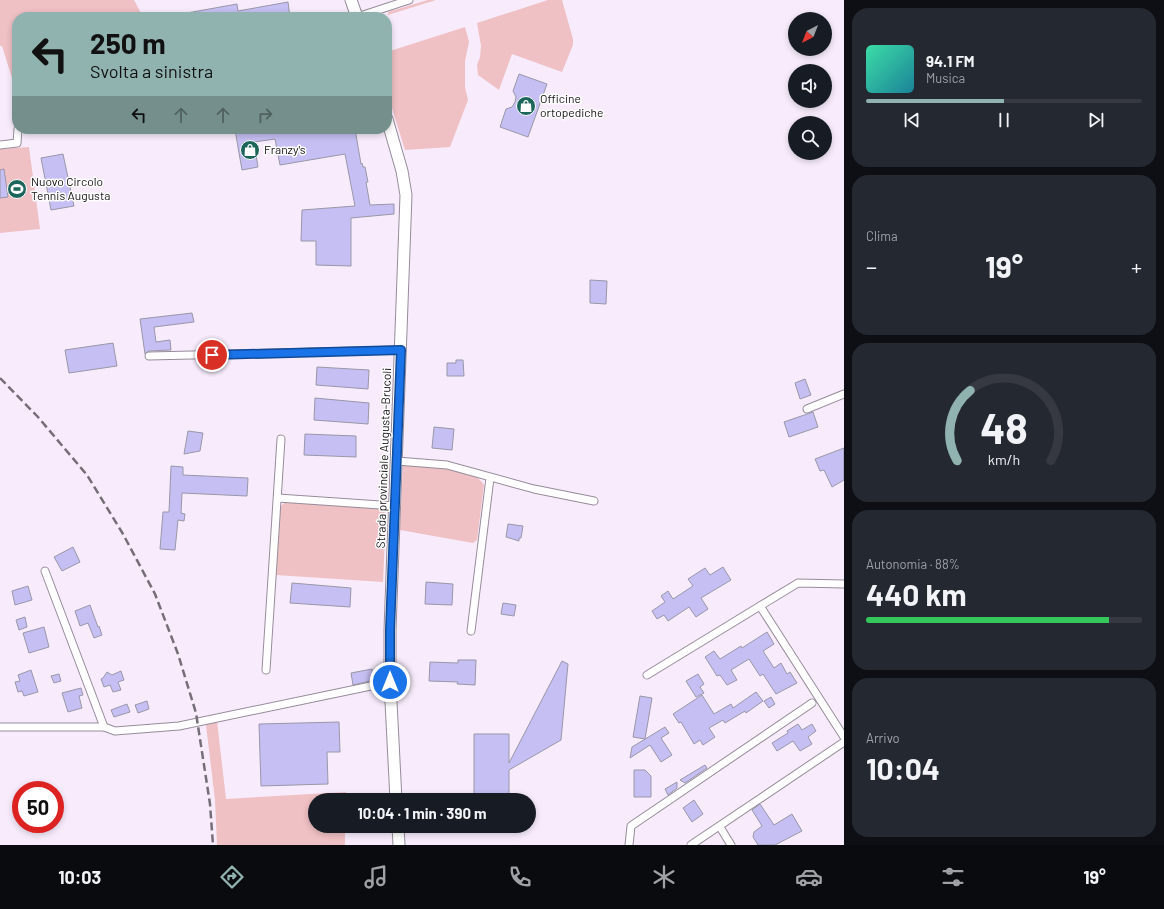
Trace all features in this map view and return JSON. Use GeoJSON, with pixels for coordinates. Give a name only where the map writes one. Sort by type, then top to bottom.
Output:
{"type":"FeatureCollection","features":[{"type":"Feature","properties":{"kind":"main road"},"geometry":{"type":"LineString","coordinates":[[352,0],[356,12]]}},
{"type":"Feature","properties":{"kind":"main road","name":"Strada provinciale Augusta-Brucoli"},"geometry":{"type":"LineString","coordinates":[[391,134],[402,171],[406,195],[390,630],[390,682],[396,793]]}},
{"type":"Feature","properties":{"kind":"main road"},"geometry":{"type":"LineString","coordinates":[[398,833],[399,845]]}},
{"type":"Feature","properties":{"kind":"street"},"geometry":{"type":"LineString","coordinates":[[372,12],[409,0]]}},
{"type":"Feature","properties":{"kind":"street"},"geometry":{"type":"LineString","coordinates":[[0,145],[17,143],[18,134]]}},
{"type":"Feature","properties":{"kind":"street"},"geometry":{"type":"LineString","coordinates":[[149,356],[401,350]]}},
{"type":"Feature","properties":{"kind":"street"},"geometry":{"type":"LineString","coordinates":[[807,409],[844,394]]}},
{"type":"Feature","properties":{"kind":"street"},"geometry":{"type":"LineString","coordinates":[[266,670],[281,439]]}},
{"type":"Feature","properties":{"kind":"street"},"geometry":{"type":"LineString","coordinates":[[397,461],[446,465],[534,489],[594,501]]}},
{"type":"Feature","properties":{"kind":"street"},"geometry":{"type":"LineString","coordinates":[[471,631],[490,478]]}},
{"type":"Feature","properties":{"kind":"street"},"geometry":{"type":"LineString","coordinates":[[278,498],[395,506]]}},
{"type":"Feature","properties":{"kind":"street"},"geometry":{"type":"LineString","coordinates":[[45,571],[104,727]]}},
{"type":"Feature","properties":{"kind":"street"},"geometry":{"type":"LineString","coordinates":[[647,675],[798,583],[844,584]]}},
{"type":"Feature","properties":{"kind":"street"},"geometry":{"type":"LineString","coordinates":[[760,606],[844,737]]}},
{"type":"Feature","properties":{"kind":"street"},"geometry":{"type":"LineString","coordinates":[[0,727],[104,727],[115,731],[179,726],[390,682]]}},
{"type":"Feature","properties":{"kind":"street"},"geometry":{"type":"LineString","coordinates":[[629,845],[631,826],[812,703]]}},
{"type":"Feature","properties":{"kind":"street"},"geometry":{"type":"LineString","coordinates":[[691,845],[720,827],[844,742]]}},
{"type":"Feature","properties":{"kind":"street"},"geometry":{"type":"LineString","coordinates":[[720,827],[731,845]]}},
{"type":"Feature","properties":{"kind":"shaded area"},"geometry":{"type":"Polygon","coordinates":[[[0,0],[134,0],[140,12],[12,12],[12,78],[2,46],[0,46],[0,0]]]}},
{"type":"Feature","properties":{"kind":"shaded area"},"geometry":{"type":"Polygon","coordinates":[[[428,0],[436,0],[392,14],[392,12],[388,12],[428,0]]]}},
{"type":"Feature","properties":{"kind":"shaded area"},"geometry":{"type":"Polygon","coordinates":[[[548,0],[562,0],[573,39],[573,45],[562,72],[512,54],[499,90],[478,75],[477,65],[480,57],[481,46],[477,23],[548,0]]]}},
{"type":"Feature","properties":{"kind":"shaded area"},"geometry":{"type":"Polygon","coordinates":[[[465,27],[469,42],[465,61],[465,87],[468,100],[450,147],[405,150],[392,108],[392,50],[465,27]]]}},
{"type":"Feature","properties":{"kind":"shaded area","name":"Nuovo Circolo Tennis Augusta"},"geometry":{"type":"Polygon","coordinates":[[[29,147],[40,229],[0,233],[0,149],[29,147]]]}},
{"type":"Feature","properties":{"kind":"shaded area"},"geometry":{"type":"Polygon","coordinates":[[[404,464],[436,466],[459,470],[478,478],[484,485],[477,540],[473,543],[400,530],[404,464]]]}},
{"type":"Feature","properties":{"kind":"shaded area"},"geometry":{"type":"Polygon","coordinates":[[[285,502],[383,509],[386,515],[383,582],[276,575],[280,507],[285,502]]]}},
{"type":"Feature","properties":{"kind":"shaded area"},"geometry":{"type":"Polygon","coordinates":[[[217,721],[226,799],[308,794],[308,833],[345,833],[345,845],[217,845],[215,800],[206,725],[217,721]]]}},
{"type":"Feature","properties":{"kind":"building"},"geometry":{"type":"Polygon","coordinates":[[[288,2],[289,12],[193,12],[237,4],[238,11],[288,2]]]}},
{"type":"Feature","properties":{"kind":"building","name":"Officine ortopediche"},"geometry":{"type":"Polygon","coordinates":[[[519,74],[547,84],[528,137],[500,127],[506,109],[512,107],[515,102],[516,97],[513,91],[519,74]]]}},
{"type":"Feature","properties":{"kind":"building"},"geometry":{"type":"Polygon","coordinates":[[[236,134],[356,134],[361,164],[362,163],[363,167],[365,167],[368,182],[366,182],[370,205],[394,204],[394,214],[351,218],[351,266],[316,265],[316,241],[301,241],[302,210],[355,206],[345,154],[280,165],[275,139],[254,142],[258,167],[242,170],[236,134]]]}},
{"type":"Feature","properties":{"kind":"building"},"geometry":{"type":"Polygon","coordinates":[[[63,154],[74,206],[51,210],[41,158],[63,154]]]}},
{"type":"Feature","properties":{"kind":"building"},"geometry":{"type":"Polygon","coordinates":[[[4,169],[8,197],[0,198],[0,170],[4,169]]]}},
{"type":"Feature","properties":{"kind":"building"},"geometry":{"type":"Polygon","coordinates":[[[590,280],[607,281],[606,304],[590,303],[590,280]]]}},
{"type":"Feature","properties":{"kind":"building"},"geometry":{"type":"Polygon","coordinates":[[[192,313],[194,322],[154,327],[156,342],[170,340],[171,350],[149,351],[145,354],[140,319],[192,313]]]}},
{"type":"Feature","properties":{"kind":"building"},"geometry":{"type":"Polygon","coordinates":[[[113,343],[117,366],[69,373],[65,350],[113,343]]]}},
{"type":"Feature","properties":{"kind":"building"},"geometry":{"type":"Polygon","coordinates":[[[456,360],[463,360],[464,376],[447,376],[447,363],[456,363],[456,360]]]}},
{"type":"Feature","properties":{"kind":"building"},"geometry":{"type":"Polygon","coordinates":[[[317,367],[369,370],[368,389],[316,385],[317,367]]]}},
{"type":"Feature","properties":{"kind":"building"},"geometry":{"type":"Polygon","coordinates":[[[805,379],[811,395],[800,399],[795,383],[805,379]]]}},
{"type":"Feature","properties":{"kind":"building"},"geometry":{"type":"Polygon","coordinates":[[[315,398],[369,403],[368,424],[314,420],[315,398]]]}},
{"type":"Feature","properties":{"kind":"building"},"geometry":{"type":"Polygon","coordinates":[[[813,412],[818,427],[789,437],[784,422],[813,412]]]}},
{"type":"Feature","properties":{"kind":"building"},"geometry":{"type":"Polygon","coordinates":[[[434,427],[454,429],[452,450],[432,448],[434,427]]]}},
{"type":"Feature","properties":{"kind":"building"},"geometry":{"type":"Polygon","coordinates":[[[188,431],[203,433],[200,451],[184,454],[188,431]]]}},
{"type":"Feature","properties":{"kind":"building"},"geometry":{"type":"Polygon","coordinates":[[[305,434],[356,436],[356,457],[304,455],[305,434]]]}},
{"type":"Feature","properties":{"kind":"building"},"geometry":{"type":"Polygon","coordinates":[[[844,448],[844,480],[832,487],[824,470],[820,471],[815,459],[844,448]]]}},
{"type":"Feature","properties":{"kind":"building"},"geometry":{"type":"Polygon","coordinates":[[[171,466],[183,467],[183,475],[248,478],[247,496],[182,493],[181,513],[185,514],[184,521],[178,520],[175,550],[160,549],[163,512],[169,512],[171,466]]]}},
{"type":"Feature","properties":{"kind":"building"},"geometry":{"type":"Polygon","coordinates":[[[508,524],[523,526],[519,541],[506,537],[508,524]]]}},
{"type":"Feature","properties":{"kind":"building"},"geometry":{"type":"Polygon","coordinates":[[[73,547],[80,562],[62,571],[54,557],[73,547]]]}},
{"type":"Feature","properties":{"kind":"building"},"geometry":{"type":"Polygon","coordinates":[[[723,567],[731,580],[701,598],[708,609],[696,617],[689,607],[668,621],[664,615],[657,619],[652,611],[665,602],[661,596],[668,591],[673,599],[693,586],[688,579],[705,568],[710,575],[723,567]]]}},
{"type":"Feature","properties":{"kind":"building"},"geometry":{"type":"Polygon","coordinates":[[[426,582],[453,584],[452,605],[425,604],[426,582]]]}},
{"type":"Feature","properties":{"kind":"building"},"geometry":{"type":"Polygon","coordinates":[[[292,583],[351,588],[350,607],[290,603],[292,583]]]}},
{"type":"Feature","properties":{"kind":"building"},"geometry":{"type":"Polygon","coordinates":[[[28,586],[32,600],[15,605],[12,591],[28,586]]]}},
{"type":"Feature","properties":{"kind":"building"},"geometry":{"type":"Polygon","coordinates":[[[503,603],[516,605],[514,616],[501,614],[503,603]]]}},
{"type":"Feature","properties":{"kind":"building"},"geometry":{"type":"Polygon","coordinates":[[[90,605],[102,635],[94,638],[88,623],[80,626],[75,611],[90,605]]]}},
{"type":"Feature","properties":{"kind":"building"},"geometry":{"type":"Polygon","coordinates":[[[25,617],[27,627],[19,630],[16,620],[25,617]]]}},
{"type":"Feature","properties":{"kind":"building"},"geometry":{"type":"Polygon","coordinates":[[[44,627],[49,647],[29,653],[23,633],[44,627]]]}},
{"type":"Feature","properties":{"kind":"building"},"geometry":{"type":"Polygon","coordinates":[[[767,632],[774,644],[763,651],[774,668],[781,663],[787,674],[790,672],[797,683],[776,694],[763,674],[760,676],[749,659],[731,670],[737,680],[727,685],[720,675],[717,676],[705,657],[714,651],[720,659],[741,646],[742,648],[767,632]]]}},
{"type":"Feature","properties":{"kind":"building"},"geometry":{"type":"Polygon","coordinates":[[[458,660],[476,660],[475,685],[457,684],[458,682],[429,681],[430,662],[458,663],[458,660]]]}},
{"type":"Feature","properties":{"kind":"building"},"geometry":{"type":"Polygon","coordinates":[[[562,661],[568,664],[561,740],[509,770],[509,793],[474,793],[474,734],[509,734],[509,763],[562,661]]]}},
{"type":"Feature","properties":{"kind":"building"},"geometry":{"type":"Polygon","coordinates":[[[372,669],[374,680],[353,685],[351,673],[372,669]]]}},
{"type":"Feature","properties":{"kind":"building"},"geometry":{"type":"Polygon","coordinates":[[[31,670],[38,692],[24,696],[22,691],[18,692],[15,682],[20,681],[18,675],[31,670]]]}},
{"type":"Feature","properties":{"kind":"building"},"geometry":{"type":"Polygon","coordinates":[[[121,671],[124,680],[118,682],[121,690],[113,692],[110,685],[104,687],[101,679],[107,672],[112,675],[121,671]]]}},
{"type":"Feature","properties":{"kind":"building"},"geometry":{"type":"Polygon","coordinates":[[[59,674],[61,681],[54,683],[51,676],[59,674]]]}},
{"type":"Feature","properties":{"kind":"building"},"geometry":{"type":"Polygon","coordinates":[[[698,674],[704,684],[700,687],[704,693],[696,697],[686,681],[698,674]]]}},
{"type":"Feature","properties":{"kind":"building"},"geometry":{"type":"Polygon","coordinates":[[[81,688],[83,695],[79,696],[82,708],[68,712],[62,693],[81,688]]]}},
{"type":"Feature","properties":{"kind":"building"},"geometry":{"type":"Polygon","coordinates":[[[756,692],[763,701],[746,713],[745,711],[725,723],[723,720],[709,728],[715,737],[703,745],[700,740],[694,744],[681,722],[679,723],[673,714],[702,695],[714,714],[731,704],[733,708],[756,692]]]}},
{"type":"Feature","properties":{"kind":"building"},"geometry":{"type":"Polygon","coordinates":[[[640,696],[652,698],[645,739],[633,737],[640,696]]]}},
{"type":"Feature","properties":{"kind":"building"},"geometry":{"type":"Polygon","coordinates":[[[771,697],[775,704],[769,708],[764,701],[771,697]]]}},
{"type":"Feature","properties":{"kind":"building"},"geometry":{"type":"Polygon","coordinates":[[[147,701],[149,709],[138,713],[135,705],[147,701]]]}},
{"type":"Feature","properties":{"kind":"building"},"geometry":{"type":"Polygon","coordinates":[[[127,704],[130,712],[114,717],[111,710],[127,704]]]}},
{"type":"Feature","properties":{"kind":"building"},"geometry":{"type":"Polygon","coordinates":[[[339,722],[340,752],[327,752],[328,784],[261,786],[259,724],[339,722]]]}},
{"type":"Feature","properties":{"kind":"building"},"geometry":{"type":"Polygon","coordinates":[[[798,724],[802,730],[812,724],[816,731],[808,737],[812,744],[800,751],[793,741],[777,751],[772,743],[788,733],[787,731],[798,724]]]}},
{"type":"Feature","properties":{"kind":"building"},"geometry":{"type":"Polygon","coordinates":[[[665,727],[669,733],[661,738],[672,755],[661,762],[650,745],[630,758],[632,747],[665,727]]]}},
{"type":"Feature","properties":{"kind":"building"},"geometry":{"type":"Polygon","coordinates":[[[705,765],[707,768],[685,783],[680,780],[705,765]]]}},
{"type":"Feature","properties":{"kind":"building"},"geometry":{"type":"Polygon","coordinates":[[[634,770],[645,770],[651,776],[651,797],[634,797],[634,770]]]}},
{"type":"Feature","properties":{"kind":"building"},"geometry":{"type":"Polygon","coordinates":[[[677,782],[677,788],[668,795],[665,789],[677,782]]]}},
{"type":"Feature","properties":{"kind":"building"},"geometry":{"type":"Polygon","coordinates":[[[694,800],[703,814],[692,822],[683,808],[694,800]]]}},
{"type":"Feature","properties":{"kind":"building"},"geometry":{"type":"Polygon","coordinates":[[[760,804],[774,825],[792,814],[802,831],[775,845],[758,845],[753,837],[754,832],[762,826],[752,810],[760,804]]]}},
{"type":"Feature","properties":{"kind":"railway"},"geometry":{"type":"LineString","coordinates":[[0,378],[38,417],[87,475],[123,534],[155,594],[178,654],[196,713],[210,804],[213,845]]}},
{"type":"Feature","properties":{"kind":"place","name":"Officine ortopediche"},"geometry":{"type":"Point","coordinates":[526,106]}},
{"type":"Feature","properties":{"kind":"place","name":"Franzy's"},"geometry":{"type":"Point","coordinates":[250,150]}},
{"type":"Feature","properties":{"kind":"place","name":"Nuovo Circolo Tennis Augusta"},"geometry":{"type":"Point","coordinates":[17,189]}},
{"type":"Feature","properties":{"kind":"route"},"geometry":{"type":"LineString","coordinates":[[212,355],[401,350],[390,630],[390,682]]}}]}
